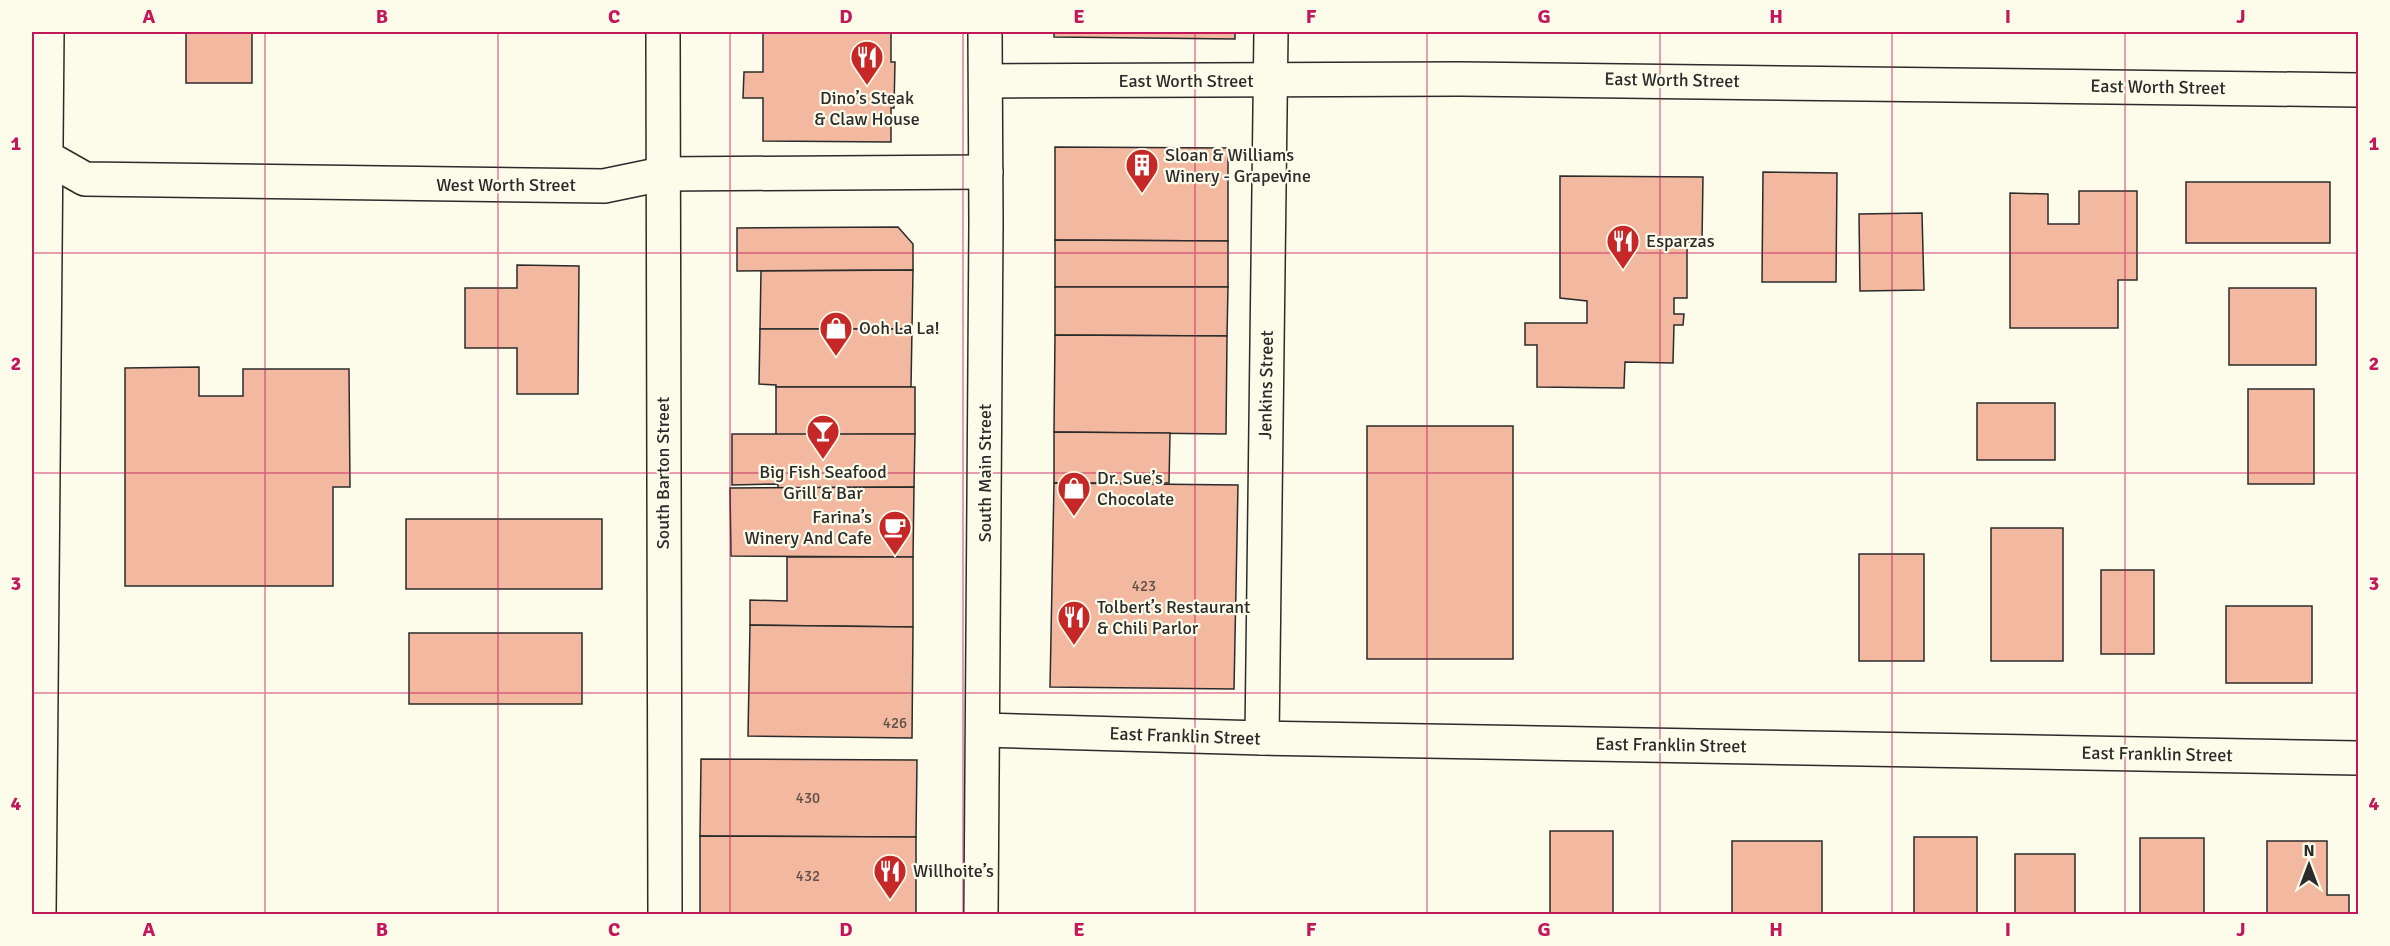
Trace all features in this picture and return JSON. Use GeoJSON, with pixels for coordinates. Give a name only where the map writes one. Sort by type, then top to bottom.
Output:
{"type":"FeatureCollection","features":[{"type":"Feature","properties":{"kind":"street"},"geometry":{"type":"LineString","coordinates":[[39,915],[39,154],[47,32]]}},
{"type":"Feature","properties":{"kind":"street","name":"South Barton Street"},"geometry":{"type":"LineString","coordinates":[[663,32],[665,915]]}},
{"type":"Feature","properties":{"kind":"street","name":"South Main Street"},"geometry":{"type":"LineString","coordinates":[[981,915],[985,32]]}},
{"type":"Feature","properties":{"kind":"street","name":"Jenkins Street"},"geometry":{"type":"LineString","coordinates":[[1262,738],[1271,32]]}},
{"type":"Feature","properties":{"kind":"street","name":"East Worth Street"},"geometry":{"type":"LineString","coordinates":[[986,81],[1693,80],[2358,90]]}},
{"type":"Feature","properties":{"kind":"street","name":"West Worth Street"},"geometry":{"type":"LineString","coordinates":[[39,154],[85,179],[604,186],[662,174],[986,172]]}},
{"type":"Feature","properties":{"kind":"street","name":"East Franklin Street"},"geometry":{"type":"LineString","coordinates":[[983,730],[1262,738],[2358,758]]}},
{"type":"Feature","properties":{"kind":"building"},"geometry":{"type":"Polygon","coordinates":[[[186,32],[252,32],[252,83],[186,83],[186,32]]]}},
{"type":"Feature","properties":{"kind":"building"},"geometry":{"type":"Polygon","coordinates":[[[763,32],[891,32],[891,62],[895,62],[891,142],[763,141],[763,98],[743,98],[744,72],[763,72],[763,32]]]}},
{"type":"Feature","properties":{"kind":"building"},"geometry":{"type":"Polygon","coordinates":[[[1054,32],[1235,32],[1235,39],[1054,37],[1054,32]]]}},
{"type":"Feature","properties":{"kind":"building","name":"Sloan & Williams Winery - Grapevine"},"geometry":{"type":"Polygon","coordinates":[[[1055,147],[1228,148],[1228,241],[1055,240],[1055,147]]]}},
{"type":"Feature","properties":{"kind":"building"},"geometry":{"type":"Polygon","coordinates":[[[1763,172],[1837,173],[1836,282],[1762,282],[1763,172]]]}},
{"type":"Feature","properties":{"kind":"building","name":"Esparzas"},"geometry":{"type":"Polygon","coordinates":[[[1560,176],[1703,177],[1702,242],[1687,242],[1687,298],[1674,298],[1674,314],[1684,314],[1683,325],[1674,325],[1673,363],[1625,362],[1624,388],[1537,387],[1537,345],[1525,345],[1525,323],[1587,323],[1587,301],[1560,298],[1560,176]]]}},
{"type":"Feature","properties":{"kind":"building"},"geometry":{"type":"Polygon","coordinates":[[[2186,182],[2330,182],[2330,243],[2186,243],[2186,182]]]}},
{"type":"Feature","properties":{"kind":"building"},"geometry":{"type":"Polygon","coordinates":[[[2079,191],[2137,191],[2137,280],[2118,280],[2118,328],[2010,328],[2010,193],[2048,194],[2048,224],[2079,224],[2079,191]]]}},
{"type":"Feature","properties":{"kind":"building"},"geometry":{"type":"Polygon","coordinates":[[[1922,213],[1924,290],[1860,291],[1859,214],[1922,213]]]}},
{"type":"Feature","properties":{"kind":"building"},"geometry":{"type":"Polygon","coordinates":[[[898,227],[913,244],[913,270],[737,271],[737,228],[898,227]]]}},
{"type":"Feature","properties":{"kind":"building"},"geometry":{"type":"Polygon","coordinates":[[[1055,240],[1228,241],[1228,287],[1055,287],[1055,240]]]}},
{"type":"Feature","properties":{"kind":"building"},"geometry":{"type":"Polygon","coordinates":[[[517,265],[579,266],[578,394],[517,394],[517,348],[465,348],[465,288],[517,288],[517,265]]]}},
{"type":"Feature","properties":{"kind":"building"},"geometry":{"type":"Polygon","coordinates":[[[913,270],[912,329],[760,329],[761,271],[913,270]]]}},
{"type":"Feature","properties":{"kind":"building"},"geometry":{"type":"Polygon","coordinates":[[[1055,287],[1228,287],[1227,336],[1055,335],[1055,287]]]}},
{"type":"Feature","properties":{"kind":"building"},"geometry":{"type":"Polygon","coordinates":[[[2229,288],[2316,288],[2316,365],[2229,365],[2229,288]]]}},
{"type":"Feature","properties":{"kind":"building","name":"Ooh La La!"},"geometry":{"type":"Polygon","coordinates":[[[760,329],[912,329],[911,387],[776,387],[776,385],[759,384],[760,329]]]}},
{"type":"Feature","properties":{"kind":"building"},"geometry":{"type":"Polygon","coordinates":[[[1055,335],[1227,336],[1226,434],[1054,432],[1055,335]]]}},
{"type":"Feature","properties":{"kind":"building"},"geometry":{"type":"Polygon","coordinates":[[[199,367],[199,396],[243,396],[243,369],[349,369],[350,487],[333,487],[333,586],[125,586],[125,368],[199,367]]]}},
{"type":"Feature","properties":{"kind":"building"},"geometry":{"type":"Polygon","coordinates":[[[776,387],[915,387],[915,434],[776,435],[776,387]]]}},
{"type":"Feature","properties":{"kind":"building"},"geometry":{"type":"Polygon","coordinates":[[[2248,389],[2314,389],[2314,484],[2248,484],[2248,389]]]}},
{"type":"Feature","properties":{"kind":"building"},"geometry":{"type":"Polygon","coordinates":[[[1977,403],[2055,403],[2055,460],[1977,460],[1977,403]]]}},
{"type":"Feature","properties":{"kind":"building"},"geometry":{"type":"Polygon","coordinates":[[[1367,426],[1513,426],[1513,659],[1367,659],[1367,426]]]}},
{"type":"Feature","properties":{"kind":"building"},"geometry":{"type":"Polygon","coordinates":[[[1054,432],[1170,433],[1169,483],[1054,483],[1054,432]]]}},
{"type":"Feature","properties":{"kind":"building","name":"Big Fish Seafood Grill & Bar"},"geometry":{"type":"Polygon","coordinates":[[[732,434],[915,434],[914,487],[778,488],[778,484],[732,485],[732,434]]]}},
{"type":"Feature","properties":{"kind":"building"},"geometry":{"type":"Polygon","coordinates":[[[1054,483],[1238,485],[1234,689],[1050,687],[1054,483]]]}},
{"type":"Feature","properties":{"kind":"building"},"geometry":{"type":"Polygon","coordinates":[[[914,487],[913,557],[731,556],[730,488],[914,487]]]}},
{"type":"Feature","properties":{"kind":"building"},"geometry":{"type":"Polygon","coordinates":[[[406,519],[602,519],[602,589],[406,589],[406,519]]]}},
{"type":"Feature","properties":{"kind":"building"},"geometry":{"type":"Polygon","coordinates":[[[1991,528],[2063,528],[2063,661],[1991,661],[1991,528]]]}},
{"type":"Feature","properties":{"kind":"building"},"geometry":{"type":"Polygon","coordinates":[[[1859,554],[1924,554],[1924,661],[1859,661],[1859,554]]]}},
{"type":"Feature","properties":{"kind":"building"},"geometry":{"type":"Polygon","coordinates":[[[787,557],[913,557],[913,627],[750,625],[750,600],[787,601],[787,557]]]}},
{"type":"Feature","properties":{"kind":"building"},"geometry":{"type":"Polygon","coordinates":[[[2101,570],[2154,570],[2154,654],[2101,654],[2101,570]]]}},
{"type":"Feature","properties":{"kind":"building"},"geometry":{"type":"Polygon","coordinates":[[[2226,606],[2312,606],[2312,683],[2226,683],[2226,606]]]}},
{"type":"Feature","properties":{"kind":"building"},"geometry":{"type":"Polygon","coordinates":[[[750,625],[913,627],[912,738],[748,736],[750,625]]]}},
{"type":"Feature","properties":{"kind":"building"},"geometry":{"type":"Polygon","coordinates":[[[409,633],[582,633],[582,704],[409,704],[409,633]]]}},
{"type":"Feature","properties":{"kind":"building"},"geometry":{"type":"Polygon","coordinates":[[[701,759],[917,760],[916,837],[700,836],[701,759]]]}},
{"type":"Feature","properties":{"kind":"building"},"geometry":{"type":"Polygon","coordinates":[[[1550,831],[1613,831],[1613,914],[1550,914],[1550,831]]]}},
{"type":"Feature","properties":{"kind":"building"},"geometry":{"type":"Polygon","coordinates":[[[700,836],[916,837],[916,914],[700,914],[700,836]]]}},
{"type":"Feature","properties":{"kind":"building"},"geometry":{"type":"Polygon","coordinates":[[[1914,837],[1977,837],[1977,914],[1914,914],[1914,837]]]}},
{"type":"Feature","properties":{"kind":"building"},"geometry":{"type":"Polygon","coordinates":[[[2140,838],[2204,838],[2204,914],[2140,914],[2140,838]]]}},
{"type":"Feature","properties":{"kind":"building"},"geometry":{"type":"Polygon","coordinates":[[[1732,841],[1822,841],[1822,914],[1732,914],[1732,841]]]}},
{"type":"Feature","properties":{"kind":"building"},"geometry":{"type":"Polygon","coordinates":[[[2267,841],[2327,841],[2327,895],[2349,895],[2349,914],[2267,914],[2267,841]]]}},
{"type":"Feature","properties":{"kind":"building"},"geometry":{"type":"Polygon","coordinates":[[[2015,854],[2075,854],[2075,914],[2015,914],[2015,854]]]}},
{"type":"Feature","properties":{"kind":"place","name":"Dino’s Steak & Claw House"},"geometry":{"type":"Point","coordinates":[867,86]}},
{"type":"Feature","properties":{"kind":"place","name":"Sloan & Williams Winery - Grapevine"},"geometry":{"type":"Point","coordinates":[1142,194]}},
{"type":"Feature","properties":{"kind":"place","name":"Esparzas"},"geometry":{"type":"Point","coordinates":[1623,270]}},
{"type":"Feature","properties":{"kind":"place","name":"Ooh La La!"},"geometry":{"type":"Point","coordinates":[836,357]}},
{"type":"Feature","properties":{"kind":"place","name":"Big Fish Seafood Grill & Bar"},"geometry":{"type":"Point","coordinates":[823,460]}},
{"type":"Feature","properties":{"kind":"place","name":"Dr. Sue’s Chocolate"},"geometry":{"type":"Point","coordinates":[1074,517]}},
{"type":"Feature","properties":{"kind":"place","name":"Farina’s Winery And Cafe"},"geometry":{"type":"Point","coordinates":[895,556]}},
{"type":"Feature","properties":{"kind":"place","name":"Tolbert’s Restaurant & Chili Parlor"},"geometry":{"type":"Point","coordinates":[1074,646]}},
{"type":"Feature","properties":{"kind":"place","name":"Willhoite’s"},"geometry":{"type":"Point","coordinates":[890,900]}}]}
